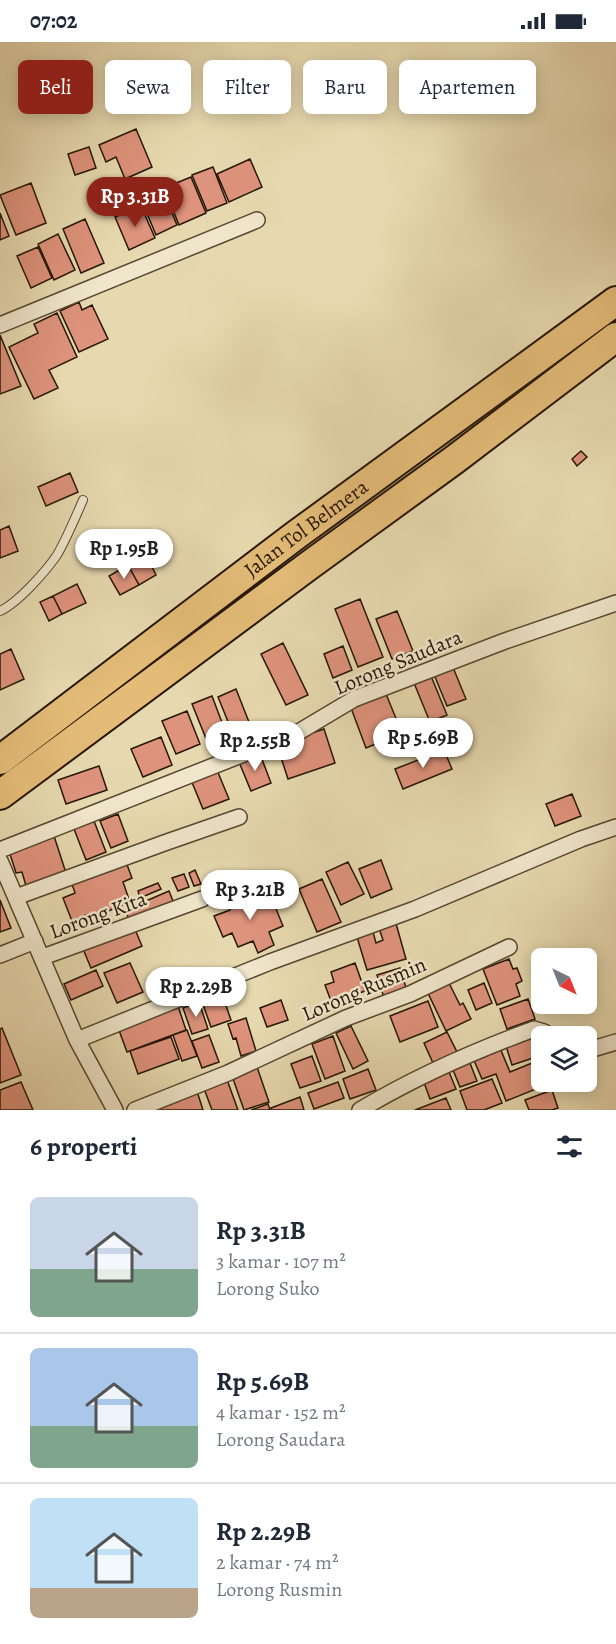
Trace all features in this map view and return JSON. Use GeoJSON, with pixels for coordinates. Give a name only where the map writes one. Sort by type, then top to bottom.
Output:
{"type":"FeatureCollection","features":[{"type":"Feature","properties":{"kind":"highway","name":"Jalan Tol Belmera"},"geometry":{"type":"LineString","coordinates":[[0,760],[296,535],[616,301]]}},
{"type":"Feature","properties":{"kind":"highway","name":"Jalan Tol Belmera"},"geometry":{"type":"LineString","coordinates":[[0,795],[454,460],[616,337]]}},
{"type":"Feature","properties":{"kind":"street"},"geometry":{"type":"LineString","coordinates":[[0,325],[257,220]]}},
{"type":"Feature","properties":{"kind":"street","name":"Lorong Saudara"},"geometry":{"type":"LineString","coordinates":[[0,850],[297,733],[354,699],[505,641],[616,603]]}},
{"type":"Feature","properties":{"kind":"street"},"geometry":{"type":"LineString","coordinates":[[16,897],[239,818]]}},
{"type":"Feature","properties":{"kind":"street"},"geometry":{"type":"LineString","coordinates":[[77,1040],[270,962],[415,909],[581,839],[616,827]]}},
{"type":"Feature","properties":{"kind":"street"},"geometry":{"type":"LineString","coordinates":[[0,861],[77,1040],[115,1110]]}},
{"type":"Feature","properties":{"kind":"street","name":"Lorong Kita"},"geometry":{"type":"LineString","coordinates":[[43,957],[202,899]]}},
{"type":"Feature","properties":{"kind":"street"},"geometry":{"type":"LineString","coordinates":[[0,955],[35,941]]}},
{"type":"Feature","properties":{"kind":"street","name":"Lorong Rusmin"},"geometry":{"type":"LineString","coordinates":[[135,1110],[228,1073],[346,1018],[410,994],[509,947]]}},
{"type":"Feature","properties":{"kind":"street"},"geometry":{"type":"LineString","coordinates":[[360,1110],[398,1088],[488,1046],[531,1030]]}},
{"type":"Feature","properties":{"kind":"street"},"geometry":{"type":"LineString","coordinates":[[597,1048],[616,1042]]}},
{"type":"Feature","properties":{"kind":"lane"},"geometry":{"type":"LineString","coordinates":[[0,611],[18,598],[56,555],[83,500]]}},
{"type":"Feature","properties":{"kind":"building"},"geometry":{"type":"Polygon","coordinates":[[[136,129],[152,167],[125,179],[116,157],[106,162],[99,145],[136,129]]]}},
{"type":"Feature","properties":{"kind":"building"},"geometry":{"type":"Polygon","coordinates":[[[89,147],[96,168],[75,175],[68,154],[89,147]]]}},
{"type":"Feature","properties":{"kind":"building"},"geometry":{"type":"Polygon","coordinates":[[[250,159],[262,187],[229,202],[217,174],[250,159]]]}},
{"type":"Feature","properties":{"kind":"building"},"geometry":{"type":"Polygon","coordinates":[[[213,167],[227,203],[207,211],[192,175],[213,167]]]}},
{"type":"Feature","properties":{"kind":"building"},"geometry":{"type":"Polygon","coordinates":[[[191,177],[206,213],[179,225],[164,188],[191,177]]]}},
{"type":"Feature","properties":{"kind":"building"},"geometry":{"type":"Polygon","coordinates":[[[31,183],[46,223],[16,235],[0,195],[31,183]]]}},
{"type":"Feature","properties":{"kind":"building"},"geometry":{"type":"Polygon","coordinates":[[[162,189],[177,225],[156,235],[141,199],[162,189]]]}},
{"type":"Feature","properties":{"kind":"building"},"geometry":{"type":"Polygon","coordinates":[[[141,206],[155,238],[129,250],[115,217],[141,206]]]}},
{"type":"Feature","properties":{"kind":"building"},"geometry":{"type":"Polygon","coordinates":[[[0,213],[9,236],[0,240],[0,213]]]}},
{"type":"Feature","properties":{"kind":"building"},"geometry":{"type":"Polygon","coordinates":[[[85,219],[104,263],[81,273],[63,229],[85,219]]]}},
{"type":"Feature","properties":{"kind":"building"},"geometry":{"type":"Polygon","coordinates":[[[58,234],[75,270],[54,280],[38,244],[58,234]]]}},
{"type":"Feature","properties":{"kind":"building"},"geometry":{"type":"Polygon","coordinates":[[[38,247],[52,278],[31,288],[17,256],[38,247]]]}},
{"type":"Feature","properties":{"kind":"building"},"geometry":{"type":"Polygon","coordinates":[[[79,302],[82,310],[92,305],[108,339],[79,352],[60,311],[79,302]]]}},
{"type":"Feature","properties":{"kind":"building"},"geometry":{"type":"Polygon","coordinates":[[[57,313],[77,357],[49,370],[58,388],[34,399],[9,347],[38,333],[34,324],[57,313]]]}},
{"type":"Feature","properties":{"kind":"building"},"geometry":{"type":"Polygon","coordinates":[[[0,335],[21,386],[0,394],[0,335]]]}},
{"type":"Feature","properties":{"kind":"building"},"geometry":{"type":"Polygon","coordinates":[[[581,451],[587,457],[577,466],[572,459],[581,451]]]}},
{"type":"Feature","properties":{"kind":"building"},"geometry":{"type":"Polygon","coordinates":[[[70,473],[78,492],[46,506],[38,487],[70,473]]]}},
{"type":"Feature","properties":{"kind":"building"},"geometry":{"type":"Polygon","coordinates":[[[9,526],[18,551],[0,558],[0,530],[9,526]]]}},
{"type":"Feature","properties":{"kind":"building"},"geometry":{"type":"Polygon","coordinates":[[[146,555],[156,575],[139,585],[128,565],[146,555]]]}},
{"type":"Feature","properties":{"kind":"building"},"geometry":{"type":"Polygon","coordinates":[[[128,565],[139,585],[120,595],[109,576],[128,565]]]}},
{"type":"Feature","properties":{"kind":"building"},"geometry":{"type":"Polygon","coordinates":[[[77,584],[86,603],[62,614],[53,596],[77,584]]]}},
{"type":"Feature","properties":{"kind":"building"},"geometry":{"type":"Polygon","coordinates":[[[53,596],[62,614],[49,621],[40,602],[53,596]]]}},
{"type":"Feature","properties":{"kind":"building"},"geometry":{"type":"Polygon","coordinates":[[[360,599],[383,657],[358,667],[335,609],[360,599]]]}},
{"type":"Feature","properties":{"kind":"building"},"geometry":{"type":"Polygon","coordinates":[[[397,611],[413,651],[392,659],[376,619],[397,611]]]}},
{"type":"Feature","properties":{"kind":"building"},"geometry":{"type":"Polygon","coordinates":[[[283,643],[308,695],[286,705],[261,654],[283,643]]]}},
{"type":"Feature","properties":{"kind":"building"},"geometry":{"type":"Polygon","coordinates":[[[343,646],[352,670],[333,678],[324,654],[343,646]]]}},
{"type":"Feature","properties":{"kind":"building"},"geometry":{"type":"Polygon","coordinates":[[[11,649],[24,679],[0,690],[0,654],[11,649]]]}},
{"type":"Feature","properties":{"kind":"building"},"geometry":{"type":"Polygon","coordinates":[[[452,665],[466,699],[447,706],[433,672],[452,665]]]}},
{"type":"Feature","properties":{"kind":"building"},"geometry":{"type":"Polygon","coordinates":[[[431,676],[447,715],[430,722],[414,683],[431,676]]]}},
{"type":"Feature","properties":{"kind":"building"},"geometry":{"type":"Polygon","coordinates":[[[236,689],[249,722],[231,729],[218,697],[236,689]]]}},
{"type":"Feature","properties":{"kind":"building"},"geometry":{"type":"Polygon","coordinates":[[[386,694],[402,733],[366,748],[351,708],[386,694]]]}},
{"type":"Feature","properties":{"kind":"building"},"geometry":{"type":"Polygon","coordinates":[[[212,696],[226,733],[207,741],[192,704],[212,696]]]}},
{"type":"Feature","properties":{"kind":"building"},"geometry":{"type":"Polygon","coordinates":[[[187,711],[200,744],[176,754],[162,721],[187,711]]]}},
{"type":"Feature","properties":{"kind":"building"},"geometry":{"type":"Polygon","coordinates":[[[324,729],[335,763],[288,779],[277,745],[324,729]]]}},
{"type":"Feature","properties":{"kind":"building"},"geometry":{"type":"Polygon","coordinates":[[[161,737],[172,765],[143,777],[131,749],[161,737]]]}},
{"type":"Feature","properties":{"kind":"building"},"geometry":{"type":"Polygon","coordinates":[[[444,750],[452,769],[403,789],[395,769],[444,750]]]}},
{"type":"Feature","properties":{"kind":"building"},"geometry":{"type":"Polygon","coordinates":[[[260,754],[271,783],[251,791],[239,762],[260,754]]]}},
{"type":"Feature","properties":{"kind":"building"},"geometry":{"type":"Polygon","coordinates":[[[99,766],[107,790],[66,804],[58,780],[99,766]]]}},
{"type":"Feature","properties":{"kind":"building"},"geometry":{"type":"Polygon","coordinates":[[[217,770],[229,799],[203,809],[191,780],[217,770]]]}},
{"type":"Feature","properties":{"kind":"building"},"geometry":{"type":"Polygon","coordinates":[[[572,794],[581,816],[555,826],[546,804],[572,794]]]}},
{"type":"Feature","properties":{"kind":"building"},"geometry":{"type":"Polygon","coordinates":[[[118,814],[128,841],[111,848],[100,821],[118,814]]]}},
{"type":"Feature","properties":{"kind":"building"},"geometry":{"type":"Polygon","coordinates":[[[94,821],[106,852],[86,860],[74,829],[94,821]]]}},
{"type":"Feature","properties":{"kind":"building"},"geometry":{"type":"Polygon","coordinates":[[[54,836],[67,876],[27,889],[22,872],[16,873],[9,851],[54,836]]]}},
{"type":"Feature","properties":{"kind":"building"},"geometry":{"type":"Polygon","coordinates":[[[381,860],[392,889],[371,898],[359,869],[381,860]]]}},
{"type":"Feature","properties":{"kind":"building"},"geometry":{"type":"Polygon","coordinates":[[[126,862],[132,878],[123,882],[130,902],[91,918],[89,914],[72,921],[63,898],[75,893],[72,884],[126,862]]]}},
{"type":"Feature","properties":{"kind":"building"},"geometry":{"type":"Polygon","coordinates":[[[348,862],[364,894],[341,905],[326,872],[348,862]]]}},
{"type":"Feature","properties":{"kind":"building"},"geometry":{"type":"Polygon","coordinates":[[[195,870],[201,884],[194,886],[189,873],[195,870]]]}},
{"type":"Feature","properties":{"kind":"building"},"geometry":{"type":"Polygon","coordinates":[[[184,874],[189,887],[178,891],[172,878],[184,874]]]}},
{"type":"Feature","properties":{"kind":"building"},"geometry":{"type":"Polygon","coordinates":[[[322,879],[341,922],[317,932],[299,889],[322,879]]]}},
{"type":"Feature","properties":{"kind":"building"},"geometry":{"type":"Polygon","coordinates":[[[158,883],[161,889],[140,898],[138,891],[158,883]]]}},
{"type":"Feature","properties":{"kind":"building"},"geometry":{"type":"Polygon","coordinates":[[[240,890],[246,904],[270,894],[283,926],[269,932],[274,945],[258,953],[253,941],[238,947],[232,933],[223,937],[214,916],[230,910],[225,897],[240,890]]]}},
{"type":"Feature","properties":{"kind":"building"},"geometry":{"type":"Polygon","coordinates":[[[169,891],[175,906],[131,924],[125,910],[169,891]]]}},
{"type":"Feature","properties":{"kind":"building"},"geometry":{"type":"Polygon","coordinates":[[[0,900],[11,928],[0,932],[0,900]]]}},
{"type":"Feature","properties":{"kind":"building"},"geometry":{"type":"Polygon","coordinates":[[[395,920],[406,959],[367,970],[357,937],[373,932],[376,943],[383,940],[378,925],[395,920]]]}},
{"type":"Feature","properties":{"kind":"building"},"geometry":{"type":"Polygon","coordinates":[[[134,927],[142,946],[91,968],[83,949],[134,927]]]}},
{"type":"Feature","properties":{"kind":"building"},"geometry":{"type":"Polygon","coordinates":[[[509,959],[513,969],[517,968],[522,981],[516,984],[520,996],[497,1005],[483,969],[509,959]]]}},
{"type":"Feature","properties":{"kind":"building"},"geometry":{"type":"Polygon","coordinates":[[[130,963],[143,992],[117,1003],[104,973],[130,963]]]}},
{"type":"Feature","properties":{"kind":"building"},"geometry":{"type":"Polygon","coordinates":[[[355,963],[365,991],[341,1000],[340,998],[331,1001],[325,985],[334,982],[331,972],[355,963]]]}},
{"type":"Feature","properties":{"kind":"building"},"geometry":{"type":"Polygon","coordinates":[[[400,968],[407,991],[384,998],[377,975],[400,968]]]}},
{"type":"Feature","properties":{"kind":"building"},"geometry":{"type":"Polygon","coordinates":[[[96,970],[103,986],[71,1000],[64,984],[96,970]]]}},
{"type":"Feature","properties":{"kind":"building"},"geometry":{"type":"Polygon","coordinates":[[[448,981],[460,1005],[463,1003],[471,1019],[446,1031],[427,991],[448,981]]]}},
{"type":"Feature","properties":{"kind":"building"},"geometry":{"type":"Polygon","coordinates":[[[484,983],[492,1003],[476,1010],[468,990],[484,983]]]}},
{"type":"Feature","properties":{"kind":"building"},"geometry":{"type":"Polygon","coordinates":[[[221,991],[231,1020],[211,1027],[201,999],[221,991]]]}},
{"type":"Feature","properties":{"kind":"building"},"geometry":{"type":"Polygon","coordinates":[[[528,999],[531,1014],[535,1019],[507,1029],[500,1009],[528,999]]]}},
{"type":"Feature","properties":{"kind":"building"},"geometry":{"type":"Polygon","coordinates":[[[281,1000],[288,1020],[267,1027],[260,1008],[281,1000]]]}},
{"type":"Feature","properties":{"kind":"building"},"geometry":{"type":"Polygon","coordinates":[[[428,1001],[438,1027],[400,1042],[390,1016],[428,1001]]]}},
{"type":"Feature","properties":{"kind":"building"},"geometry":{"type":"Polygon","coordinates":[[[199,1002],[208,1029],[192,1034],[183,1008],[199,1002]]]}},
{"type":"Feature","properties":{"kind":"building"},"geometry":{"type":"Polygon","coordinates":[[[177,1003],[186,1030],[127,1052],[117,1025],[177,1003]]]}},
{"type":"Feature","properties":{"kind":"building"},"geometry":{"type":"Polygon","coordinates":[[[246,1018],[256,1051],[241,1056],[236,1038],[233,1039],[228,1024],[246,1018]]]}},
{"type":"Feature","properties":{"kind":"building"},"geometry":{"type":"Polygon","coordinates":[[[351,1026],[368,1061],[353,1069],[336,1033],[351,1026]]]}},
{"type":"Feature","properties":{"kind":"building"},"geometry":{"type":"Polygon","coordinates":[[[2,1028],[21,1075],[0,1083],[0,1029],[2,1028]]]}},
{"type":"Feature","properties":{"kind":"building"},"geometry":{"type":"Polygon","coordinates":[[[187,1030],[197,1056],[182,1061],[173,1035],[187,1030]]]}},
{"type":"Feature","properties":{"kind":"building"},"geometry":{"type":"Polygon","coordinates":[[[447,1032],[457,1052],[433,1063],[424,1043],[447,1032]]]}},
{"type":"Feature","properties":{"kind":"building"},"geometry":{"type":"Polygon","coordinates":[[[531,1034],[531,1059],[512,1065],[505,1043],[531,1034]]]}},
{"type":"Feature","properties":{"kind":"building"},"geometry":{"type":"Polygon","coordinates":[[[209,1035],[219,1062],[202,1068],[192,1041],[209,1035]]]}},
{"type":"Feature","properties":{"kind":"building"},"geometry":{"type":"Polygon","coordinates":[[[333,1036],[345,1071],[325,1079],[312,1044],[333,1036]]]}},
{"type":"Feature","properties":{"kind":"building"},"geometry":{"type":"Polygon","coordinates":[[[171,1037],[179,1059],[138,1074],[130,1051],[171,1037]]]}},
{"type":"Feature","properties":{"kind":"building"},"geometry":{"type":"Polygon","coordinates":[[[500,1048],[510,1072],[531,1063],[531,1091],[506,1101],[496,1074],[482,1079],[473,1058],[500,1048]]]}},
{"type":"Feature","properties":{"kind":"building"},"geometry":{"type":"Polygon","coordinates":[[[312,1056],[321,1081],[300,1088],[291,1064],[312,1056]]]}},
{"type":"Feature","properties":{"kind":"building"},"geometry":{"type":"Polygon","coordinates":[[[468,1058],[477,1081],[460,1087],[451,1065],[468,1058]]]}},
{"type":"Feature","properties":{"kind":"building"},"geometry":{"type":"Polygon","coordinates":[[[257,1067],[269,1102],[244,1110],[232,1076],[257,1067]]]}},
{"type":"Feature","properties":{"kind":"building"},"geometry":{"type":"Polygon","coordinates":[[[447,1067],[456,1089],[430,1099],[422,1077],[447,1067]]]}},
{"type":"Feature","properties":{"kind":"building"},"geometry":{"type":"Polygon","coordinates":[[[368,1069],[376,1090],[350,1099],[343,1079],[368,1069]]]}},
{"type":"Feature","properties":{"kind":"building"},"geometry":{"type":"Polygon","coordinates":[[[226,1077],[238,1110],[212,1110],[203,1086],[226,1077]]]}},
{"type":"Feature","properties":{"kind":"building"},"geometry":{"type":"Polygon","coordinates":[[[492,1079],[502,1103],[484,1110],[467,1110],[460,1091],[492,1079]]]}},
{"type":"Feature","properties":{"kind":"building"},"geometry":{"type":"Polygon","coordinates":[[[21,1082],[33,1110],[0,1110],[0,1090],[21,1082]]]}},
{"type":"Feature","properties":{"kind":"building"},"geometry":{"type":"Polygon","coordinates":[[[338,1082],[344,1098],[314,1109],[308,1093],[338,1082]]]}},
{"type":"Feature","properties":{"kind":"building"},"geometry":{"type":"Polygon","coordinates":[[[196,1088],[203,1110],[155,1110],[153,1104],[196,1088]]]}},
{"type":"Feature","properties":{"kind":"building"},"geometry":{"type":"Polygon","coordinates":[[[553,1092],[558,1108],[529,1110],[525,1100],[553,1092]]]}},
{"type":"Feature","properties":{"kind":"building"},"geometry":{"type":"Polygon","coordinates":[[[300,1097],[304,1110],[272,1110],[271,1108],[300,1097]]]}},
{"type":"Feature","properties":{"kind":"building"},"geometry":{"type":"Polygon","coordinates":[[[446,1098],[451,1110],[415,1110],[446,1098]]]}},
{"type":"Feature","properties":{"kind":"building"},"geometry":{"type":"Polygon","coordinates":[[[268,1104],[270,1110],[251,1110],[268,1104]]]}}]}
